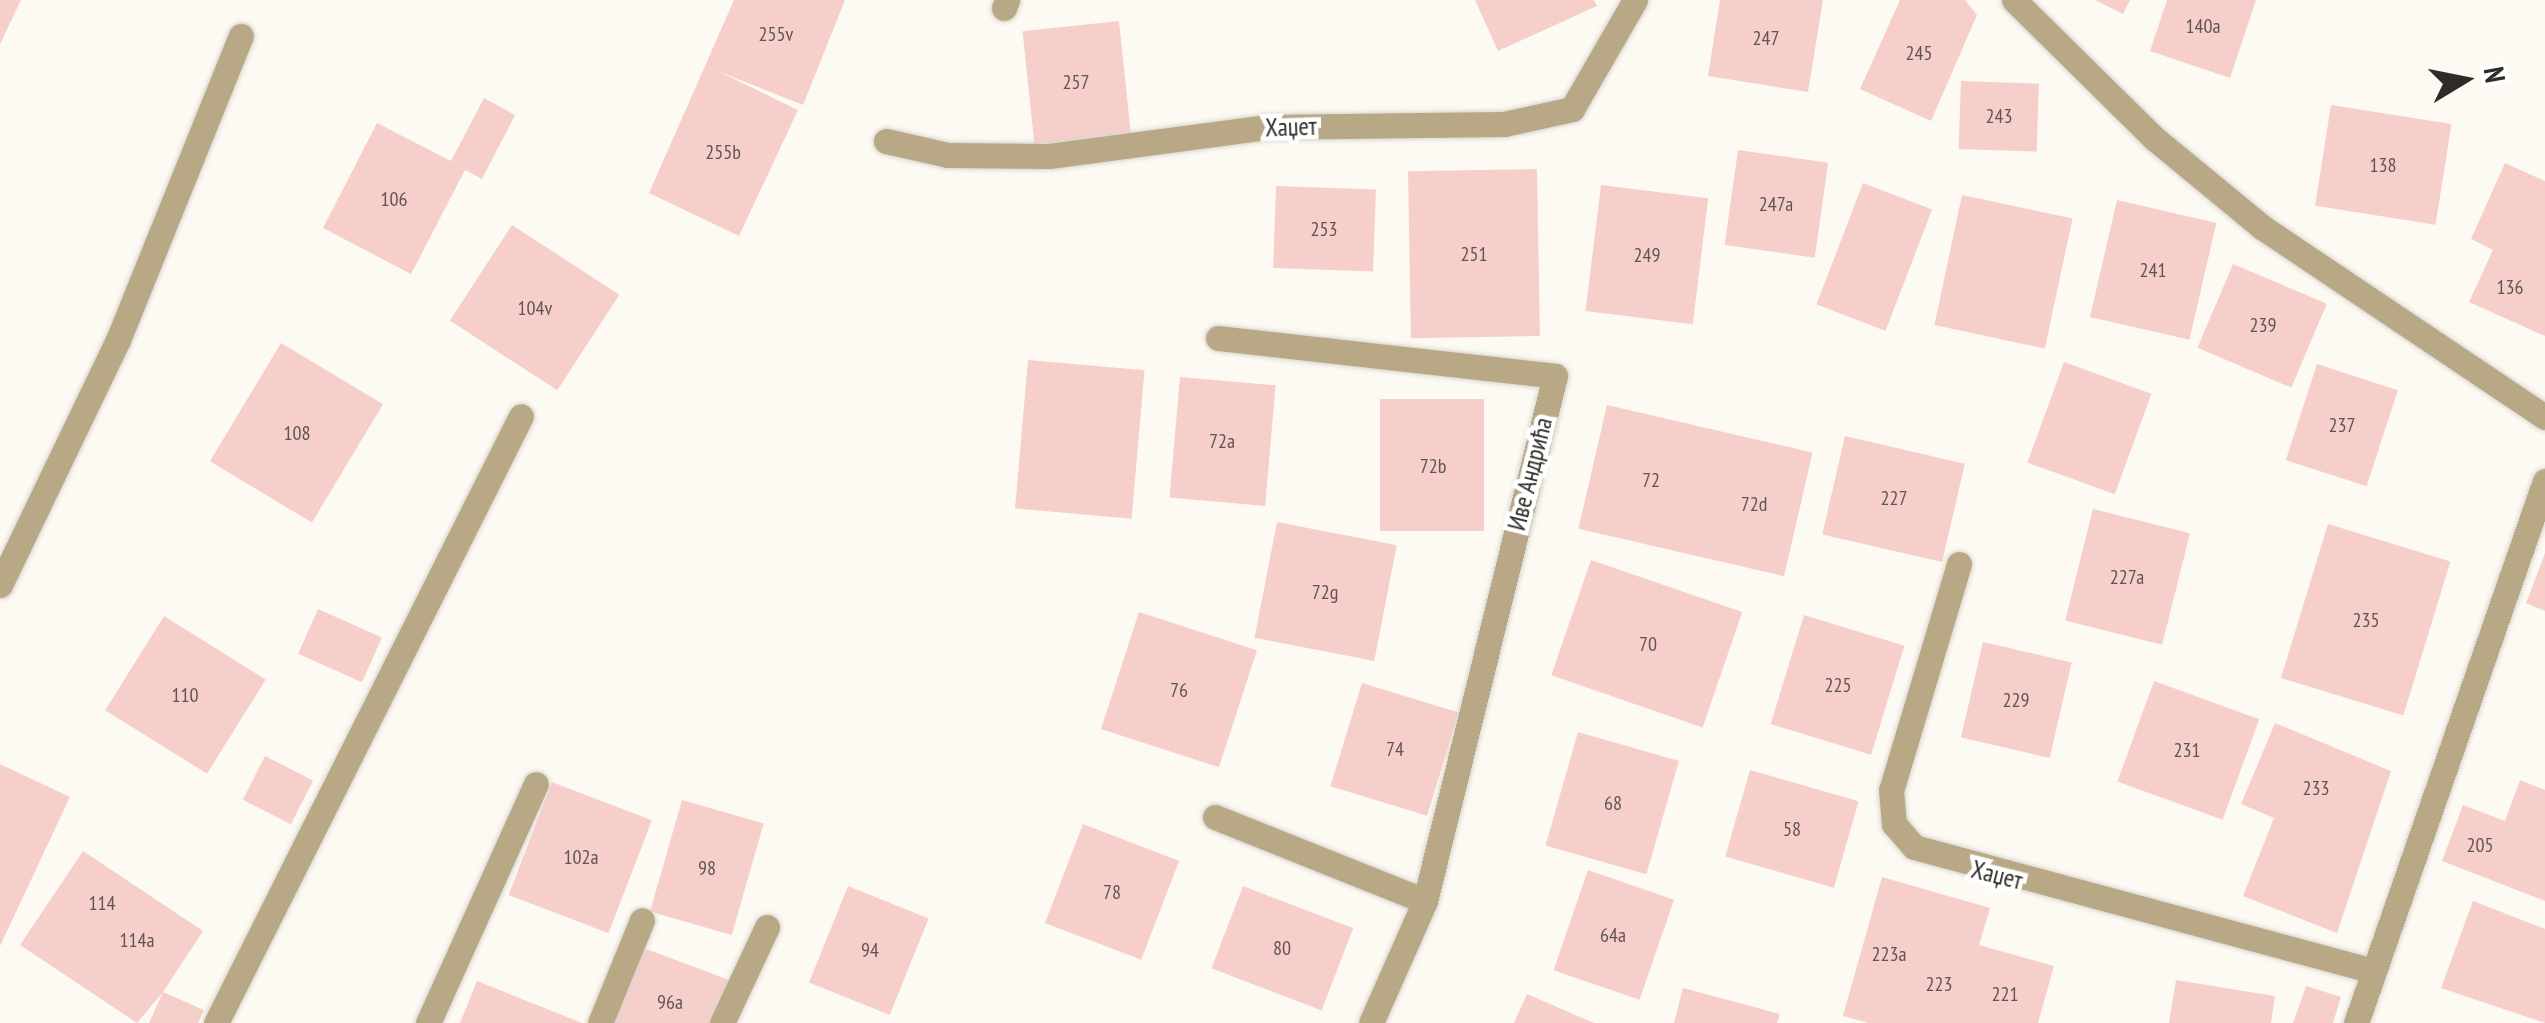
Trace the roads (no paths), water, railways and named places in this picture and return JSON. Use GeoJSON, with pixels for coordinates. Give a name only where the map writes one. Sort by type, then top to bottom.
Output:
{"type":"FeatureCollection","features":[{"type":"Feature","properties":{"kind":"street","name":"Хаџет"},"geometry":{"type":"LineString","coordinates":[[886,141],[948,155],[1049,156],[1266,126],[1504,124],[1572,109],[1635,0]]}},
{"type":"Feature","properties":{"kind":"street"},"geometry":{"type":"LineString","coordinates":[[2014,0],[2154,138],[2262,227],[2545,417]]}},
{"type":"Feature","properties":{"kind":"street"},"geometry":{"type":"LineString","coordinates":[[0,584],[118,340],[240,36]]}},
{"type":"Feature","properties":{"kind":"street","name":"Иве Андрића"},"geometry":{"type":"LineString","coordinates":[[1218,338],[1555,376],[1425,901],[1371,1023]]}},
{"type":"Feature","properties":{"kind":"street"},"geometry":{"type":"LineString","coordinates":[[216,1023],[521,416]]}},
{"type":"Feature","properties":{"kind":"street"},"geometry":{"type":"LineString","coordinates":[[2356,1023],[2545,481]]}},
{"type":"Feature","properties":{"kind":"street","name":"Хаџет"},"geometry":{"type":"LineString","coordinates":[[1959,564],[1891,790],[1894,824],[1914,847],[2373,971]]}},
{"type":"Feature","properties":{"kind":"street"},"geometry":{"type":"LineString","coordinates":[[428,1023],[536,784]]}},
{"type":"Feature","properties":{"kind":"street"},"geometry":{"type":"LineString","coordinates":[[1215,817],[1425,901]]}},
{"type":"Feature","properties":{"kind":"street"},"geometry":{"type":"LineString","coordinates":[[600,1023],[642,920]]}},
{"type":"Feature","properties":{"kind":"street"},"geometry":{"type":"LineString","coordinates":[[722,1023],[767,928]]}}]}
